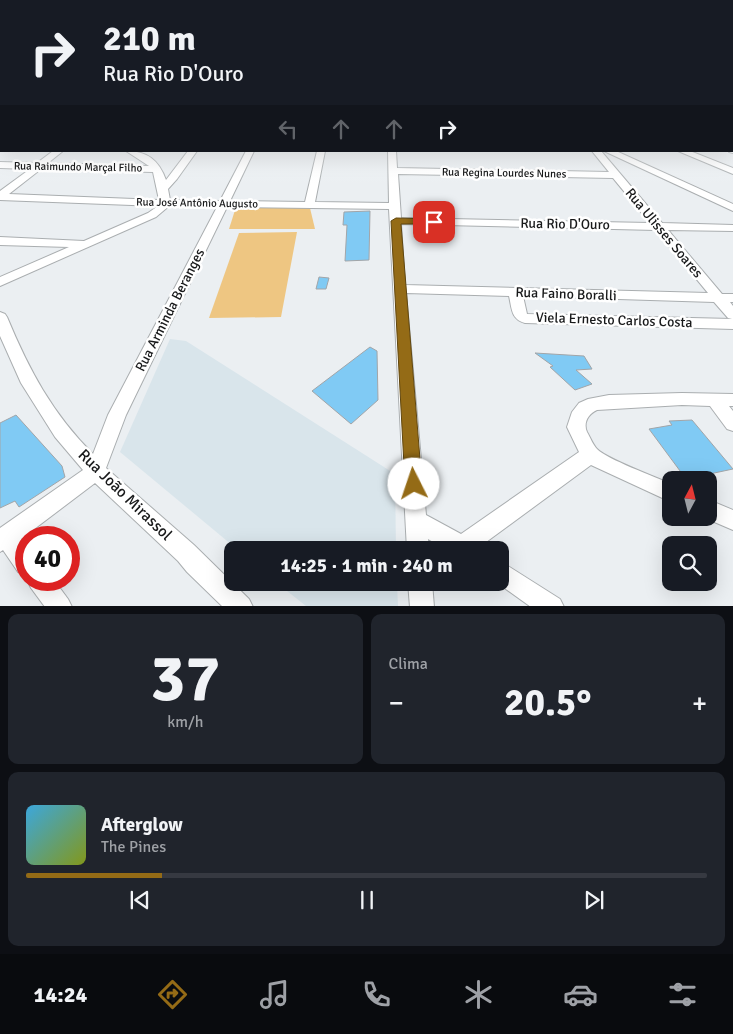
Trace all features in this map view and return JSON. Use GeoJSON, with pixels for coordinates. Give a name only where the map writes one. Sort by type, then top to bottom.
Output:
{"type":"FeatureCollection","features":[{"type":"Feature","properties":{"kind":"street"},"geometry":{"type":"LineString","coordinates":[[0,197],[58,152]]}},
{"type":"Feature","properties":{"kind":"street"},"geometry":{"type":"LineString","coordinates":[[0,282],[89,244],[152,215],[164,207],[166,203],[157,168],[149,159],[132,152]]}},
{"type":"Feature","properties":{"kind":"street"},"geometry":{"type":"LineString","coordinates":[[163,188],[174,177],[192,152]]}},
{"type":"Feature","properties":{"kind":"street","name":"Rua Arminda Beranges"},"geometry":{"type":"LineString","coordinates":[[95,472],[117,415],[250,152]]}},
{"type":"Feature","properties":{"kind":"street"},"geometry":{"type":"LineString","coordinates":[[309,205],[321,152]]}},
{"type":"Feature","properties":{"kind":"street"},"geometry":{"type":"LineString","coordinates":[[392,152],[417,541]]}},
{"type":"Feature","properties":{"kind":"street","name":"Rua Ulisses Soares"},"geometry":{"type":"LineString","coordinates":[[597,152],[614,175],[733,315]]}},
{"type":"Feature","properties":{"kind":"street"},"geometry":{"type":"LineString","coordinates":[[685,152],[733,171]]}},
{"type":"Feature","properties":{"kind":"street"},"geometry":{"type":"LineString","coordinates":[[611,153],[733,208]]}},
{"type":"Feature","properties":{"kind":"street","name":"Rua Raimundo Marçal Filho"},"geometry":{"type":"LineString","coordinates":[[0,165],[157,168]]}},
{"type":"Feature","properties":{"kind":"street","name":"Rua Regina Lourdes Nunes"},"geometry":{"type":"LineString","coordinates":[[394,171],[614,175]]}},
{"type":"Feature","properties":{"kind":"street","name":"Rua José Antônio Augusto"},"geometry":{"type":"LineString","coordinates":[[0,197],[166,203],[309,205],[395,213]]}},
{"type":"Feature","properties":{"kind":"street","name":"Rua Rio D'Ouro"},"geometry":{"type":"LineString","coordinates":[[395,213],[733,228]]}},
{"type":"Feature","properties":{"kind":"street"},"geometry":{"type":"LineString","coordinates":[[0,241],[89,244]]}},
{"type":"Feature","properties":{"kind":"street","name":"Rua Faino Boralli"},"geometry":{"type":"LineString","coordinates":[[400,289],[733,298]]}},
{"type":"Feature","properties":{"kind":"street","name":"Viela Ernesto Carlos Costa"},"geometry":{"type":"LineString","coordinates":[[515,292],[520,316],[525,318],[733,324]]}},
{"type":"Feature","properties":{"kind":"street","name":"Rua João Mirassol"},"geometry":{"type":"LineString","coordinates":[[1,324],[21,369],[37,396],[62,433],[95,472],[186,553],[194,564],[241,606]]}},
{"type":"Feature","properties":{"kind":"street"},"geometry":{"type":"LineString","coordinates":[[714,399],[733,424]]}},
{"type":"Feature","properties":{"kind":"street"},"geometry":{"type":"LineString","coordinates":[[662,489],[616,469],[590,455],[576,427],[578,417],[585,408],[594,404],[636,400],[733,400]]}},
{"type":"Feature","properties":{"kind":"street"},"geometry":{"type":"LineString","coordinates":[[474,541],[590,455]]}},
{"type":"Feature","properties":{"kind":"street"},"geometry":{"type":"LineString","coordinates":[[15,552],[3,539],[95,472]]}},
{"type":"Feature","properties":{"kind":"street"},"geometry":{"type":"LineString","coordinates":[[718,513],[733,520]]}},
{"type":"Feature","properties":{"kind":"street"},"geometry":{"type":"LineString","coordinates":[[416,521],[452,541]]}},
{"type":"Feature","properties":{"kind":"street"},"geometry":{"type":"LineString","coordinates":[[509,578],[552,606]]}},
{"type":"Feature","properties":{"kind":"street"},"geometry":{"type":"LineString","coordinates":[[48,591],[60,606]]}},
{"type":"Feature","properties":{"kind":"street"},"geometry":{"type":"LineString","coordinates":[[421,591],[422,606]]}},
{"type":"Feature","properties":{"kind":"shaded area"},"geometry":{"type":"Polygon","coordinates":[[[236,207],[310,208],[315,229],[229,229],[236,207]]]}},
{"type":"Feature","properties":{"kind":"shaded area"},"geometry":{"type":"Polygon","coordinates":[[[297,232],[281,317],[209,318],[239,233],[297,232]]]}},
{"type":"Feature","properties":{"kind":"shaded area"},"geometry":{"type":"Polygon","coordinates":[[[170,339],[186,341],[395,474],[396,541],[227,541],[120,452],[170,339]]]}},
{"type":"Feature","properties":{"kind":"shaded area"},"geometry":{"type":"Polygon","coordinates":[[[287,591],[397,591],[398,606],[306,606],[287,591]]]}},
{"type":"Feature","properties":{"kind":"building"},"geometry":{"type":"Polygon","coordinates":[[[370,211],[369,260],[345,261],[347,225],[343,225],[344,212],[370,211]]]}},
{"type":"Feature","properties":{"kind":"building"},"geometry":{"type":"Polygon","coordinates":[[[319,277],[329,278],[326,289],[316,289],[319,277]]]}},
{"type":"Feature","properties":{"kind":"building"},"geometry":{"type":"Polygon","coordinates":[[[370,347],[377,351],[378,400],[351,424],[312,391],[370,347]]]}},
{"type":"Feature","properties":{"kind":"building"},"geometry":{"type":"Polygon","coordinates":[[[535,353],[584,356],[592,369],[576,370],[592,384],[575,390],[550,367],[553,366],[535,353]]]}},
{"type":"Feature","properties":{"kind":"building"},"geometry":{"type":"Polygon","coordinates":[[[16,415],[62,466],[65,477],[19,507],[15,501],[0,508],[0,423],[16,415]]]}},
{"type":"Feature","properties":{"kind":"building"},"geometry":{"type":"Polygon","coordinates":[[[692,420],[733,469],[718,472],[680,471],[649,429],[672,425],[669,421],[692,420]]]}},
{"type":"Feature","properties":{"kind":"route"},"geometry":{"type":"LineString","coordinates":[[414,484],[398,278],[396,221],[434,222]]}}]}
